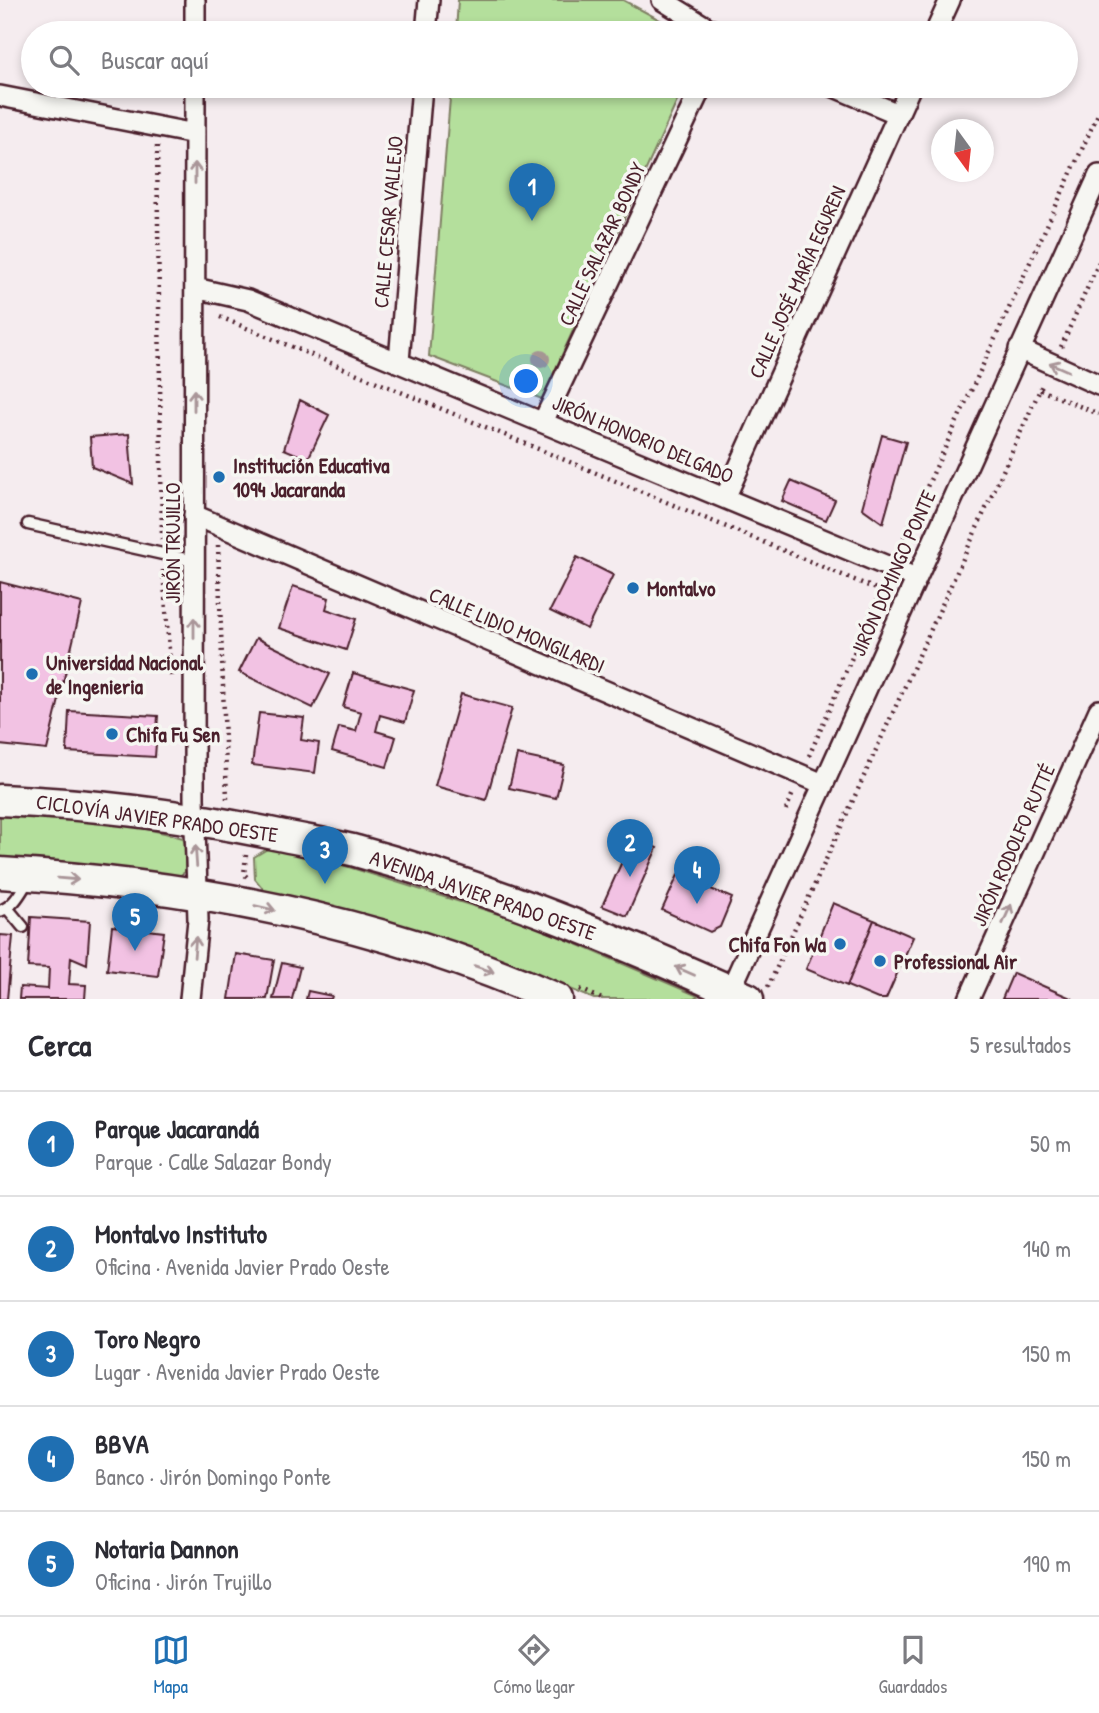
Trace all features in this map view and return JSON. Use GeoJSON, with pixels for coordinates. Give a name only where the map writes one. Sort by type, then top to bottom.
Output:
{"type":"FeatureCollection","features":[{"type":"Feature","properties":{"kind":"main road","name":"AVENIDA JAVIER PRADO OESTE"},"geometry":{"type":"LineString","coordinates":[[0,800],[111,807],[194,818],[353,850],[449,878],[748,994]]}},
{"type":"Feature","properties":{"kind":"main road"},"geometry":{"type":"LineString","coordinates":[[0,873],[198,894],[256,906],[433,951],[512,979],[557,999]]}},
{"type":"Feature","properties":{"kind":"street"},"geometry":{"type":"LineString","coordinates":[[195,0],[195,21]]}},
{"type":"Feature","properties":{"kind":"street"},"geometry":{"type":"LineString","coordinates":[[427,21],[429,0]]}},
{"type":"Feature","properties":{"kind":"street"},"geometry":{"type":"LineString","coordinates":[[662,0],[696,21]]}},
{"type":"Feature","properties":{"kind":"street"},"geometry":{"type":"LineString","coordinates":[[940,21],[950,0]]}},
{"type":"Feature","properties":{"kind":"street"},"geometry":{"type":"LineString","coordinates":[[0,96],[195,134]]}},
{"type":"Feature","properties":{"kind":"street","name":"JIRÓN TRUJILLO"},"geometry":{"type":"LineString","coordinates":[[190,999],[198,920],[194,818],[195,98]]}},
{"type":"Feature","properties":{"kind":"street","name":"CALLE CESAR VALLEJO"},"geometry":{"type":"LineString","coordinates":[[399,361],[421,98]]}},
{"type":"Feature","properties":{"kind":"street","name":"CALLE SALAZAR BONDY"},"geometry":{"type":"LineString","coordinates":[[543,422],[696,98]]}},
{"type":"Feature","properties":{"kind":"street"},"geometry":{"type":"LineString","coordinates":[[860,98],[898,114]]}},
{"type":"Feature","properties":{"kind":"street","name":"CALLE JOSÉ MARÍA EGUREN"},"geometry":{"type":"LineString","coordinates":[[725,498],[905,98]]}},
{"type":"Feature","properties":{"kind":"street","name":"JIRÓN DOMINGO PONTE"},"geometry":{"type":"LineString","coordinates":[[748,994],[823,784],[1099,174]]}},
{"type":"Feature","properties":{"kind":"street","name":"JIRÓN HONORIO DELGADO"},"geometry":{"type":"LineString","coordinates":[[195,288],[248,300],[916,578]]}},
{"type":"Feature","properties":{"kind":"street"},"geometry":{"type":"LineString","coordinates":[[1019,349],[1099,385]]}},
{"type":"Feature","properties":{"kind":"street","name":"CALLE LIDIO MONGILARDI"},"geometry":{"type":"LineString","coordinates":[[194,515],[823,784]]}},
{"type":"Feature","properties":{"kind":"street","name":"JIRÓN RODOLFO RUTTÉ"},"geometry":{"type":"LineString","coordinates":[[969,999],[1099,710]]}},
{"type":"Feature","properties":{"kind":"lane"},"geometry":{"type":"LineString","coordinates":[[28,524],[194,561]]}},
{"type":"Feature","properties":{"kind":"lane"},"geometry":{"type":"LineString","coordinates":[[23,928],[4,910],[14,902],[31,875]]}},
{"type":"Feature","properties":{"kind":"path"},"geometry":{"type":"LineString","coordinates":[[157,148],[162,554],[171,688]]}},
{"type":"Feature","properties":{"kind":"path"},"geometry":{"type":"LineString","coordinates":[[748,994],[1053,364],[1099,261]]}},
{"type":"Feature","properties":{"kind":"path"},"geometry":{"type":"LineString","coordinates":[[218,331],[219,294]]}},
{"type":"Feature","properties":{"kind":"path"},"geometry":{"type":"LineString","coordinates":[[219,317],[905,603]]}},
{"type":"Feature","properties":{"kind":"path"},"geometry":{"type":"LineString","coordinates":[[1040,390],[1099,414]]}},
{"type":"Feature","properties":{"kind":"path"},"geometry":{"type":"LineString","coordinates":[[217,526],[228,825]]}},
{"type":"Feature","properties":{"kind":"path"},"geometry":{"type":"LineString","coordinates":[[256,906],[256,886],[244,874],[246,854],[263,848],[269,833]]}},
{"type":"Feature","properties":{"kind":"green space"},"geometry":{"type":"Polygon","coordinates":[[[458,0],[623,0],[662,21],[457,21],[458,0]]]}},
{"type":"Feature","properties":{"kind":"green space"},"geometry":{"type":"Polygon","coordinates":[[[450,98],[679,98],[542,399],[429,356],[450,98]]]}},
{"type":"Feature","properties":{"kind":"green space"},"geometry":{"type":"Polygon","coordinates":[[[0,813],[115,823],[183,838],[186,847],[185,872],[172,880],[0,863],[0,813]]]}},
{"type":"Feature","properties":{"kind":"green space"},"geometry":{"type":"Polygon","coordinates":[[[269,848],[336,863],[530,924],[698,996],[694,999],[594,999],[549,980],[268,895],[255,879],[254,857],[269,848]]]}},
{"type":"Feature","properties":{"kind":"building"},"geometry":{"type":"Polygon","coordinates":[[[300,400],[329,415],[308,459],[284,449],[300,400]]]}},
{"type":"Feature","properties":{"kind":"building"},"geometry":{"type":"Polygon","coordinates":[[[129,434],[133,484],[92,467],[90,437],[129,434]]]}},
{"type":"Feature","properties":{"kind":"building"},"geometry":{"type":"Polygon","coordinates":[[[882,435],[906,442],[883,523],[862,508],[882,435]]]}},
{"type":"Feature","properties":{"kind":"building"},"geometry":{"type":"Polygon","coordinates":[[[791,481],[835,500],[826,520],[782,501],[791,481]]]}},
{"type":"Feature","properties":{"kind":"building"},"geometry":{"type":"Polygon","coordinates":[[[577,557],[613,575],[587,629],[550,611],[577,557]]]}},
{"type":"Feature","properties":{"kind":"building","name":"Universidad Nacional de Ingenieria"},"geometry":{"type":"Polygon","coordinates":[[[0,582],[82,603],[47,750],[0,745],[0,582]]]}},
{"type":"Feature","properties":{"kind":"building"},"geometry":{"type":"Polygon","coordinates":[[[293,586],[329,598],[326,609],[356,619],[346,650],[279,628],[293,586]]]}},
{"type":"Feature","properties":{"kind":"building"},"geometry":{"type":"Polygon","coordinates":[[[256,638],[330,674],[313,708],[239,672],[256,638]]]}},
{"type":"Feature","properties":{"kind":"building"},"geometry":{"type":"Polygon","coordinates":[[[353,673],[414,690],[405,722],[380,715],[376,731],[396,737],[387,767],[332,751],[339,727],[356,731],[361,712],[343,707],[353,673]]]}},
{"type":"Feature","properties":{"kind":"building"},"geometry":{"type":"Polygon","coordinates":[[[461,694],[512,708],[486,800],[435,786],[461,694]]]}},
{"type":"Feature","properties":{"kind":"building","name":"Chifa Fu Sen"},"geometry":{"type":"Polygon","coordinates":[[[69,711],[158,716],[155,757],[67,752],[69,711]]]}},
{"type":"Feature","properties":{"kind":"building"},"geometry":{"type":"Polygon","coordinates":[[[259,713],[304,718],[301,740],[319,743],[315,773],[252,765],[259,713]]]}},
{"type":"Feature","properties":{"kind":"building"},"geometry":{"type":"Polygon","coordinates":[[[517,755],[564,765],[556,798],[509,788],[517,755]]]}},
{"type":"Feature","properties":{"kind":"building"},"geometry":{"type":"Polygon","coordinates":[[[633,837],[657,848],[627,916],[602,906],[633,837]]]}},
{"type":"Feature","properties":{"kind":"building"},"geometry":{"type":"Polygon","coordinates":[[[678,875],[732,898],[720,927],[710,932],[662,910],[678,875]]]}},
{"type":"Feature","properties":{"kind":"building","name":"Chifa Fon Wa"},"geometry":{"type":"Polygon","coordinates":[[[833,903],[874,920],[847,986],[806,969],[833,903]]]}},
{"type":"Feature","properties":{"kind":"building"},"geometry":{"type":"Polygon","coordinates":[[[31,917],[90,921],[87,964],[71,957],[69,984],[86,985],[85,999],[19,999],[20,987],[48,989],[49,968],[28,967],[31,917]]]}},
{"type":"Feature","properties":{"kind":"building","name":"Professional Air"},"geometry":{"type":"Polygon","coordinates":[[[874,920],[913,937],[886,999],[878,999],[847,986],[874,920]]]}},
{"type":"Feature","properties":{"kind":"building"},"geometry":{"type":"Polygon","coordinates":[[[112,926],[164,932],[158,976],[107,970],[112,926]]]}},
{"type":"Feature","properties":{"kind":"building"},"geometry":{"type":"Polygon","coordinates":[[[0,935],[13,936],[7,999],[0,999],[0,935]]]}},
{"type":"Feature","properties":{"kind":"building"},"geometry":{"type":"Polygon","coordinates":[[[236,954],[274,960],[267,999],[229,999],[236,954]]]}},
{"type":"Feature","properties":{"kind":"building"},"geometry":{"type":"Polygon","coordinates":[[[282,963],[300,967],[292,999],[273,999],[282,963]]]}},
{"type":"Feature","properties":{"kind":"building"},"geometry":{"type":"Polygon","coordinates":[[[1013,973],[1073,999],[1002,999],[1013,973]]]}},
{"type":"Feature","properties":{"kind":"building"},"geometry":{"type":"Polygon","coordinates":[[[308,991],[332,996],[331,999],[306,999],[308,991]]]}},
{"type":"Feature","properties":{"kind":"place","name":"Parque Jacarandá"},"geometry":{"type":"Point","coordinates":[532,221]}},
{"type":"Feature","properties":{"kind":"place","name":"Institución Educativa 1094 Jacaranda"},"geometry":{"type":"Point","coordinates":[219,477]}},
{"type":"Feature","properties":{"kind":"place","name":"Montalvo"},"geometry":{"type":"Point","coordinates":[633,588]}},
{"type":"Feature","properties":{"kind":"place","name":"Universidad Nacional de Ingenieria"},"geometry":{"type":"Point","coordinates":[32,674]}},
{"type":"Feature","properties":{"kind":"place","name":"Chifa Fu Sen"},"geometry":{"type":"Point","coordinates":[112,734]}},
{"type":"Feature","properties":{"kind":"place","name":"Montalvo Instituto"},"geometry":{"type":"Point","coordinates":[630,877]}},
{"type":"Feature","properties":{"kind":"place","name":"Toro Negro"},"geometry":{"type":"Point","coordinates":[325,884]}},
{"type":"Feature","properties":{"kind":"place","name":"BBVA"},"geometry":{"type":"Point","coordinates":[697,904]}},
{"type":"Feature","properties":{"kind":"place","name":"Chifa Fon Wa"},"geometry":{"type":"Point","coordinates":[840,944]}},
{"type":"Feature","properties":{"kind":"place","name":"Notaria Dannon"},"geometry":{"type":"Point","coordinates":[135,951]}},
{"type":"Feature","properties":{"kind":"place","name":"Professional Air"},"geometry":{"type":"Point","coordinates":[880,961]}}]}
